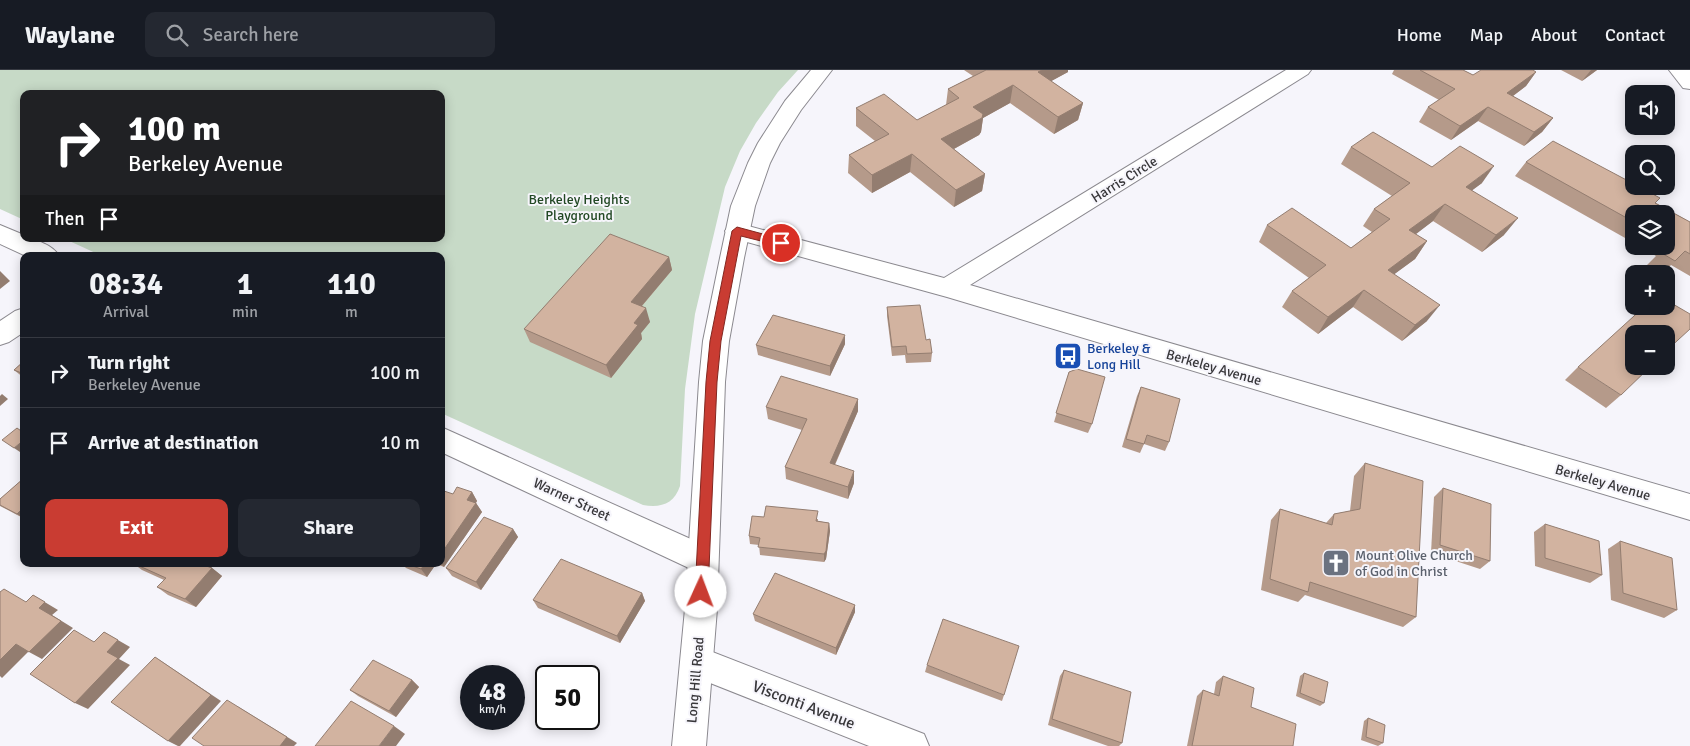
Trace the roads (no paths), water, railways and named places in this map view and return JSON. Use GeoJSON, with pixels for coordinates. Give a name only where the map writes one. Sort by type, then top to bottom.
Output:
{"type":"FeatureCollection","features":[{"type":"Feature","properties":{"kind":"street","name":"Long Hill Road"},"geometry":{"type":"LineString","coordinates":[[689,746],[697,662],[708,438],[715,349],[737,231],[750,184],[769,143],[793,106],[822,70]]}},
{"type":"Feature","properties":{"kind":"street","name":"Harris Circle"},"geometry":{"type":"LineString","coordinates":[[947,288],[1301,70]]}},
{"type":"Feature","properties":{"kind":"street"},"geometry":{"type":"LineString","coordinates":[[1679,70],[1690,83]]}},
{"type":"Feature","properties":{"kind":"street","name":"Berkeley Avenue"},"geometry":{"type":"LineString","coordinates":[[737,231],[947,288],[1690,508]]}},
{"type":"Feature","properties":{"kind":"street"},"geometry":{"type":"LineString","coordinates":[[0,234],[38,252]]}},
{"type":"Feature","properties":{"kind":"street"},"geometry":{"type":"LineString","coordinates":[[0,335],[20,321]]}},
{"type":"Feature","properties":{"kind":"street","name":"Warner Street"},"geometry":{"type":"LineString","coordinates":[[445,440],[702,558]]}},
{"type":"Feature","properties":{"kind":"street","name":"Visconti Avenue"},"geometry":{"type":"LineString","coordinates":[[697,662],[912,746]]}},
{"type":"Feature","properties":{"kind":"place","name":"Berkeley & Long Hill"},"geometry":{"type":"Point","coordinates":[1068,356]}},
{"type":"Feature","properties":{"kind":"place","name":"Mount Olive Church of God in Christ"},"geometry":{"type":"Point","coordinates":[1336,563]}},
{"type":"Feature","properties":{"kind":"park label","name":"Berkeley Heights Playground"},"geometry":{"type":"Point","coordinates":[579,208]}}]}
